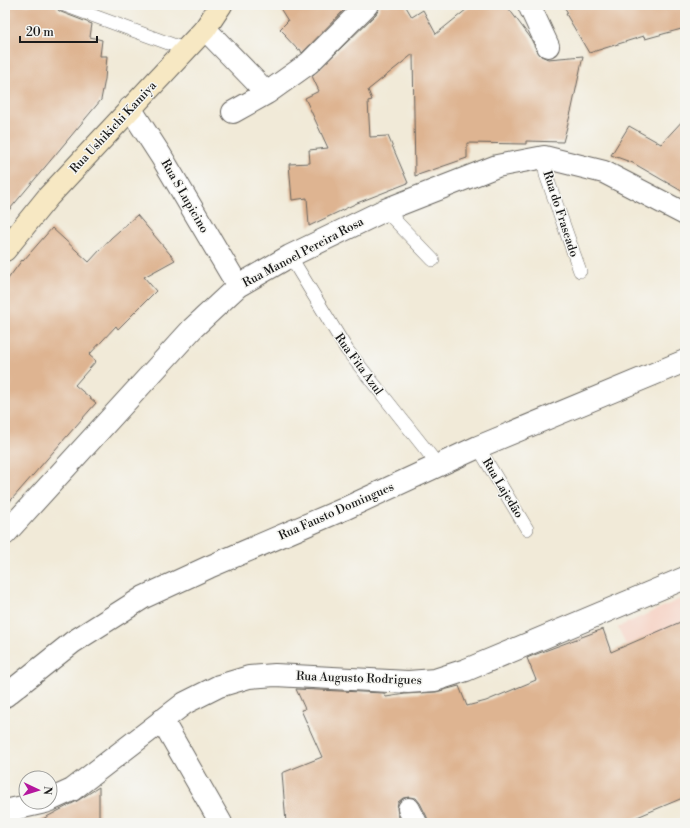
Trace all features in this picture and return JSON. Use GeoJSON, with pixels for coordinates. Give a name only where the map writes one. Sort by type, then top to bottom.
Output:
{"type":"FeatureCollection","features":[{"type":"Feature","properties":{"kind":"main road","name":"Rua Ushikichi Kamiya"},"geometry":{"type":"LineString","coordinates":[[5,250],[48,197],[130,108],[206,29],[221,5]]}},
{"type":"Feature","properties":{"kind":"street"},"geometry":{"type":"LineString","coordinates":[[233,112],[267,93],[309,63],[367,5]]}},
{"type":"Feature","properties":{"kind":"street"},"geometry":{"type":"LineString","coordinates":[[529,5],[548,46]]}},
{"type":"Feature","properties":{"kind":"street"},"geometry":{"type":"LineString","coordinates":[[206,29],[267,93]]}},
{"type":"Feature","properties":{"kind":"street","name":"Rua S Lupicino"},"geometry":{"type":"LineString","coordinates":[[130,108],[161,156],[238,286]]}},
{"type":"Feature","properties":{"kind":"street","name":"Rua Manoel Pereira Rosa"},"geometry":{"type":"LineString","coordinates":[[5,534],[183,338],[238,286],[290,256],[384,210],[497,166],[544,157],[604,172],[685,214]]}},
{"type":"Feature","properties":{"kind":"street","name":"Rua Fausto Domingues"},"geometry":{"type":"LineString","coordinates":[[5,696],[73,642],[144,597],[209,567],[344,509],[478,447],[685,361]]}},
{"type":"Feature","properties":{"kind":"street","name":"Rua Augusto Rodrigues"},"geometry":{"type":"LineString","coordinates":[[58,796],[72,790],[185,702],[219,686],[249,677],[275,675],[408,682],[435,680],[473,667],[685,578]]}},
{"type":"Feature","properties":{"kind":"street"},"geometry":{"type":"LineString","coordinates":[[162,720],[221,823]]}},
{"type":"Feature","properties":{"kind":"street"},"geometry":{"type":"LineString","coordinates":[[5,811],[18,808]]}},
{"type":"Feature","properties":{"kind":"lane"},"geometry":{"type":"LineString","coordinates":[[64,5],[187,50]]}},
{"type":"Feature","properties":{"kind":"lane","name":"Rua do Fraseado"},"geometry":{"type":"LineString","coordinates":[[544,157],[546,175],[580,271]]}},
{"type":"Feature","properties":{"kind":"lane"},"geometry":{"type":"LineString","coordinates":[[384,210],[433,260]]}},
{"type":"Feature","properties":{"kind":"lane","name":"Rua Fita Azul"},"geometry":{"type":"LineString","coordinates":[[290,256],[347,350],[438,465]]}},
{"type":"Feature","properties":{"kind":"lane","name":"Rua Lajedão"},"geometry":{"type":"LineString","coordinates":[[478,447],[528,529]]}},
{"type":"Feature","properties":{"kind":"shaded area"},"geometry":{"type":"Polygon","coordinates":[[[685,597],[685,781],[618,627],[685,597]]]}},
{"type":"Feature","properties":{"kind":"building"},"geometry":{"type":"Polygon","coordinates":[[[5,5],[56,5],[58,10],[61,12],[92,24],[90,37],[102,40],[100,56],[107,56],[101,100],[5,215],[5,5]]]}},
{"type":"Feature","properties":{"kind":"building"},"geometry":{"type":"Polygon","coordinates":[[[278,5],[349,5],[302,53],[300,49],[298,50],[280,29],[288,21],[278,5]]]}},
{"type":"Feature","properties":{"kind":"building"},"geometry":{"type":"Polygon","coordinates":[[[379,5],[405,5],[412,17],[423,10],[436,34],[472,5],[506,5],[530,37],[541,56],[548,59],[583,56],[563,142],[526,141],[526,144],[467,143],[467,158],[415,176],[413,54],[368,90],[372,100],[368,101],[370,137],[388,136],[408,183],[357,203],[309,226],[307,198],[292,200],[289,164],[310,163],[309,150],[328,148],[305,98],[319,91],[312,76],[376,14],[379,9],[379,5]]]}},
{"type":"Feature","properties":{"kind":"building"},"geometry":{"type":"Polygon","coordinates":[[[563,5],[685,5],[685,28],[645,39],[644,36],[589,53],[566,14],[568,13],[563,5]]]}},
{"type":"Feature","properties":{"kind":"building"},"geometry":{"type":"Polygon","coordinates":[[[685,118],[685,193],[633,163],[611,155],[629,126],[661,144],[685,118]]]}},
{"type":"Feature","properties":{"kind":"building"},"geometry":{"type":"Polygon","coordinates":[[[137,215],[175,260],[144,277],[156,291],[118,329],[116,326],[89,355],[96,361],[75,385],[96,403],[5,507],[5,283],[22,260],[23,261],[52,228],[89,262],[111,238],[137,215]]]}},
{"type":"Feature","properties":{"kind":"building"},"geometry":{"type":"Polygon","coordinates":[[[685,620],[685,797],[623,823],[428,823],[427,817],[420,803],[416,798],[409,797],[403,798],[398,802],[398,815],[402,823],[286,823],[282,773],[322,757],[301,710],[305,709],[296,689],[384,693],[386,697],[436,692],[459,686],[467,706],[486,701],[536,680],[527,658],[534,655],[603,629],[611,652],[685,620]]]}},
{"type":"Feature","properties":{"kind":"building"},"geometry":{"type":"Polygon","coordinates":[[[99,787],[99,823],[35,823],[77,801],[99,787]]]}}]}
